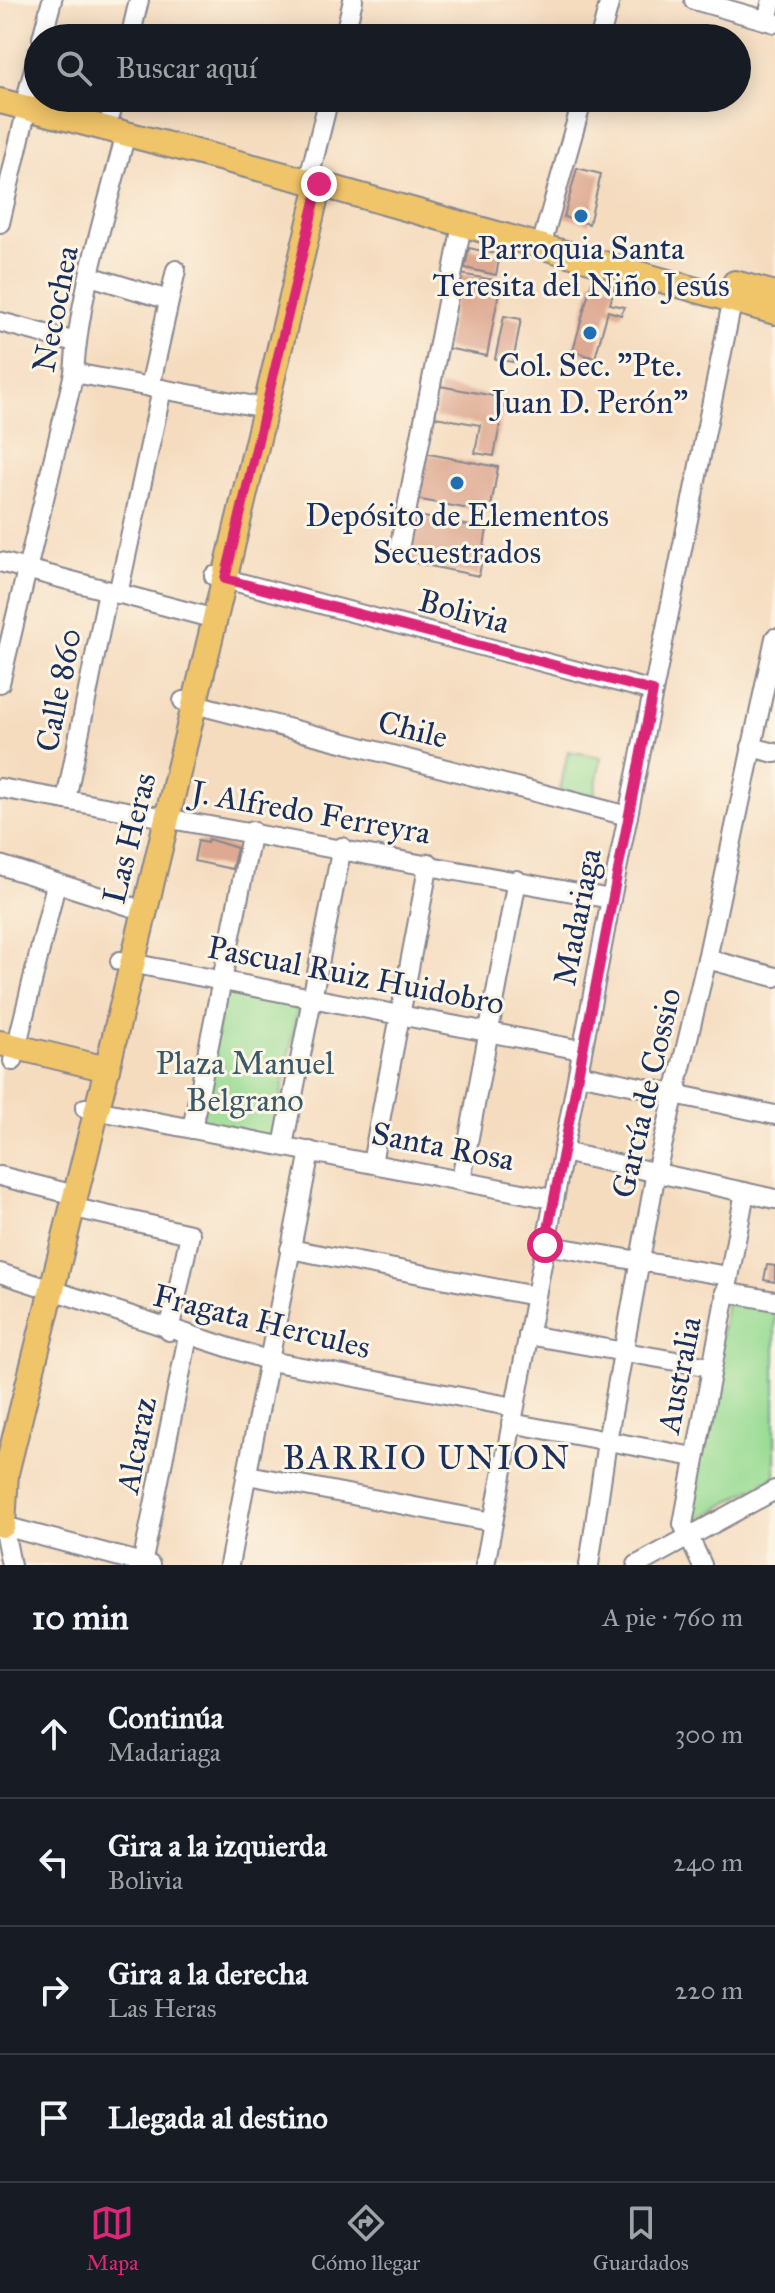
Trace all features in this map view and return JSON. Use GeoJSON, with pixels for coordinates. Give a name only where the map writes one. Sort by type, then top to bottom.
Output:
{"type":"FeatureCollection","features":[{"type":"Feature","properties":{"kind":"main road"},"geometry":{"type":"LineString","coordinates":[[0,84],[24,95]]}},
{"type":"Feature","properties":{"kind":"main road"},"geometry":{"type":"LineString","coordinates":[[0,101],[24,99]]}},
{"type":"Feature","properties":{"kind":"main road"},"geometry":{"type":"LineString","coordinates":[[69,112],[126,133],[313,178],[735,291],[775,294]]}},
{"type":"Feature","properties":{"kind":"main road"},"geometry":{"type":"LineString","coordinates":[[129,112],[313,178],[462,225],[543,238]]}},
{"type":"Feature","properties":{"kind":"main road","name":"Las Heras"},"geometry":{"type":"LineString","coordinates":[[0,1458],[91,1109],[313,178]]}},
{"type":"Feature","properties":{"kind":"main road"},"geometry":{"type":"LineString","coordinates":[[735,291],[775,312]]}},
{"type":"Feature","properties":{"kind":"main road","name":"Las Heras"},"geometry":{"type":"LineString","coordinates":[[125,962],[132,907],[161,817]]}},
{"type":"Feature","properties":{"kind":"main road"},"geometry":{"type":"LineString","coordinates":[[7,1052],[99,1074]]}},
{"type":"Feature","properties":{"kind":"main road","name":"Las Heras"},"geometry":{"type":"LineString","coordinates":[[1,1525],[6,1473],[44,1290]]}},
{"type":"Feature","properties":{"kind":"street"},"geometry":{"type":"LineString","coordinates":[[46,24],[52,0]]}},
{"type":"Feature","properties":{"kind":"street"},"geometry":{"type":"LineString","coordinates":[[133,24],[139,0]]}},
{"type":"Feature","properties":{"kind":"street"},"geometry":{"type":"LineString","coordinates":[[347,24],[353,0]]}},
{"type":"Feature","properties":{"kind":"street"},"geometry":{"type":"LineString","coordinates":[[604,24],[610,0]]}},
{"type":"Feature","properties":{"kind":"street"},"geometry":{"type":"LineString","coordinates":[[694,0],[771,21],[772,0]]}},
{"type":"Feature","properties":{"kind":"street"},"geometry":{"type":"LineString","coordinates":[[0,223],[28,112]]}},
{"type":"Feature","properties":{"kind":"street","name":"Las Heras"},"geometry":{"type":"LineString","coordinates":[[313,178],[326,112]]}},
{"type":"Feature","properties":{"kind":"street"},"geometry":{"type":"LineString","coordinates":[[543,238],[579,112]]}},
{"type":"Feature","properties":{"kind":"street","name":"Necochea"},"geometry":{"type":"LineString","coordinates":[[0,683],[74,373],[76,342],[90,276],[126,133]]}},
{"type":"Feature","properties":{"kind":"street"},"geometry":{"type":"LineString","coordinates":[[400,544],[462,225]]}},
{"type":"Feature","properties":{"kind":"street","name":"Calle 860"},"geometry":{"type":"LineString","coordinates":[[66,800],[156,388],[176,270]]}},
{"type":"Feature","properties":{"kind":"street"},"geometry":{"type":"LineString","coordinates":[[90,276],[169,300]]}},
{"type":"Feature","properties":{"kind":"street","name":"Madariaga"},"geometry":{"type":"LineString","coordinates":[[485,1565],[581,1050],[735,291]]}},
{"type":"Feature","properties":{"kind":"street"},"geometry":{"type":"LineString","coordinates":[[0,322],[76,342]]}},
{"type":"Feature","properties":{"kind":"street"},"geometry":{"type":"LineString","coordinates":[[74,373],[259,407]]}},
{"type":"Feature","properties":{"kind":"street"},"geometry":{"type":"LineString","coordinates":[[0,562],[209,617]]}},
{"type":"Feature","properties":{"kind":"street","name":"Bolivia"},"geometry":{"type":"LineString","coordinates":[[220,577],[653,691]]}},
{"type":"Feature","properties":{"kind":"street","name":"García de Cossio"},"geometry":{"type":"LineString","coordinates":[[589,1565],[622,1351],[656,1172],[707,959],[775,638]]}},
{"type":"Feature","properties":{"kind":"street","name":"Chile"},"geometry":{"type":"LineString","coordinates":[[188,703],[628,816]]}},
{"type":"Feature","properties":{"kind":"street"},"geometry":{"type":"LineString","coordinates":[[751,747],[775,753]]}},
{"type":"Feature","properties":{"kind":"street","name":"J. Alfredo Ferreyra"},"geometry":{"type":"LineString","coordinates":[[0,788],[342,847],[611,899]]}},
{"type":"Feature","properties":{"kind":"street"},"geometry":{"type":"LineString","coordinates":[[192,1129],[252,831]]}},
{"type":"Feature","properties":{"kind":"street"},"geometry":{"type":"LineString","coordinates":[[283,1146],[342,847]]}},
{"type":"Feature","properties":{"kind":"street"},"geometry":{"type":"LineString","coordinates":[[372,1163],[429,863]]}},
{"type":"Feature","properties":{"kind":"street"},"geometry":{"type":"LineString","coordinates":[[0,865],[132,907]]}},
{"type":"Feature","properties":{"kind":"street"},"geometry":{"type":"LineString","coordinates":[[461,1180],[517,880]]}},
{"type":"Feature","properties":{"kind":"street"},"geometry":{"type":"LineString","coordinates":[[7,1052],[56,884]]}},
{"type":"Feature","properties":{"kind":"street"},"geometry":{"type":"LineString","coordinates":[[707,959],[775,977]]}},
{"type":"Feature","properties":{"kind":"street","name":"Pascual Ruiz Huidobro"},"geometry":{"type":"LineString","coordinates":[[125,962],[223,978],[581,1050]]}},
{"type":"Feature","properties":{"kind":"street"},"geometry":{"type":"LineString","coordinates":[[578,1074],[775,1115]]}},
{"type":"Feature","properties":{"kind":"street","name":"Santa Rosa"},"geometry":{"type":"LineString","coordinates":[[91,1109],[553,1199]]}},
{"type":"Feature","properties":{"kind":"street"},"geometry":{"type":"LineString","coordinates":[[229,1565],[310,1151]]}},
{"type":"Feature","properties":{"kind":"street"},"geometry":{"type":"LineString","coordinates":[[563,1152],[775,1199]]}},
{"type":"Feature","properties":{"kind":"street"},"geometry":{"type":"LineString","coordinates":[[0,1176],[66,1200],[190,1234],[169,1331]]}},
{"type":"Feature","properties":{"kind":"street","name":"Australia"},"geometry":{"type":"LineString","coordinates":[[686,1536],[683,1524],[694,1457],[745,1192]]}},
{"type":"Feature","properties":{"kind":"street"},"geometry":{"type":"LineString","coordinates":[[545,1245],[640,1262],[727,1284],[775,1301]]}},
{"type":"Feature","properties":{"kind":"street"},"geometry":{"type":"LineString","coordinates":[[290,1249],[535,1296]]}},
{"type":"Feature","properties":{"kind":"street","name":"Fragata Hercules"},"geometry":{"type":"LineString","coordinates":[[0,1273],[169,1331],[270,1361],[512,1415],[607,1441],[694,1457]]}},
{"type":"Feature","properties":{"kind":"street"},"geometry":{"type":"LineString","coordinates":[[528,1335],[710,1367]]}},
{"type":"Feature","properties":{"kind":"street","name":"Alcaraz"},"geometry":{"type":"LineString","coordinates":[[144,1564],[188,1336]]}},
{"type":"Feature","properties":{"kind":"street"},"geometry":{"type":"LineString","coordinates":[[248,1475],[493,1522]]}},
{"type":"Feature","properties":{"kind":"street"},"geometry":{"type":"LineString","coordinates":[[637,1565],[775,1490]]}},
{"type":"Feature","properties":{"kind":"street"},"geometry":{"type":"LineString","coordinates":[[11,1565],[1,1525],[144,1564]]}},
{"type":"Feature","properties":{"kind":"street"},"geometry":{"type":"LineString","coordinates":[[686,1536],[702,1565]]}},
{"type":"Feature","properties":{"kind":"green space"},"geometry":{"type":"Polygon","coordinates":[[[568,751],[601,757],[594,797],[560,790],[568,751]]]}},
{"type":"Feature","properties":{"kind":"green space","name":"Plaza Manuel Belgrano"},"geometry":{"type":"Polygon","coordinates":[[[226,983],[299,1001],[273,1138],[198,1122],[226,983]]]}},
{"type":"Feature","properties":{"kind":"green space"},"geometry":{"type":"Polygon","coordinates":[[[727,1302],[775,1310],[775,1476],[687,1526],[727,1302]]]}},
{"type":"Feature","properties":{"kind":"building","name":"Parroquia Santa Teresita del Niño Jesús"},"geometry":{"type":"Polygon","coordinates":[[[577,168],[601,174],[589,224],[564,217],[577,168]]]}},
{"type":"Feature","properties":{"kind":"building"},"geometry":{"type":"Polygon","coordinates":[[[469,248],[500,255],[496,275],[465,268],[469,248]]]}},
{"type":"Feature","properties":{"kind":"building"},"geometry":{"type":"Polygon","coordinates":[[[460,274],[501,281],[487,356],[446,348],[460,274]]]}},
{"type":"Feature","properties":{"kind":"building","name":"Col. Sec. \"Pte. Juan D. Perón\""},"geometry":{"type":"Polygon","coordinates":[[[592,280],[615,286],[610,304],[624,307],[621,315],[608,311],[595,358],[573,351],[592,280]]]}},
{"type":"Feature","properties":{"kind":"building"},"geometry":{"type":"Polygon","coordinates":[[[504,316],[521,319],[513,362],[495,359],[504,316]]]}},
{"type":"Feature","properties":{"kind":"building"},"geometry":{"type":"Polygon","coordinates":[[[440,386],[505,398],[494,456],[475,453],[480,425],[435,417],[440,386]]]}},
{"type":"Feature","properties":{"kind":"building","name":"Depósito de Elementos Secuestrados"},"geometry":{"type":"Polygon","coordinates":[[[424,453],[498,467],[490,513],[416,499],[424,453]]]}},
{"type":"Feature","properties":{"kind":"building","name":"Depósito de Elementos Secuestrados"},"geometry":{"type":"Polygon","coordinates":[[[413,515],[487,529],[479,576],[405,561],[413,515]]]}},
{"type":"Feature","properties":{"kind":"building"},"geometry":{"type":"Polygon","coordinates":[[[208,839],[237,848],[232,869],[194,861],[198,841],[207,843],[208,839]]]}},
{"type":"Feature","properties":{"kind":"building"},"geometry":{"type":"Polygon","coordinates":[[[767,1265],[775,1266],[775,1282],[764,1280],[767,1265]]]}},
{"type":"Feature","properties":{"kind":"place","name":"Parroquia Santa Teresita del Niño Jesús"},"geometry":{"type":"Point","coordinates":[581,216]}},
{"type":"Feature","properties":{"kind":"place","name":"Col. Sec. \"Pte. Juan D. Perón\""},"geometry":{"type":"Point","coordinates":[590,333]}},
{"type":"Feature","properties":{"kind":"place","name":"Depósito de Elementos Secuestrados"},"geometry":{"type":"Point","coordinates":[457,483]}},
{"type":"Feature","properties":{"kind":"district","name":"BARRIO UNION"},"geometry":{"type":"Point","coordinates":[427,1457]}},
{"type":"Feature","properties":{"kind":"route"},"geometry":{"type":"LineString","coordinates":[[319,184],[225,579],[653,691],[545,1245]]}}]}
